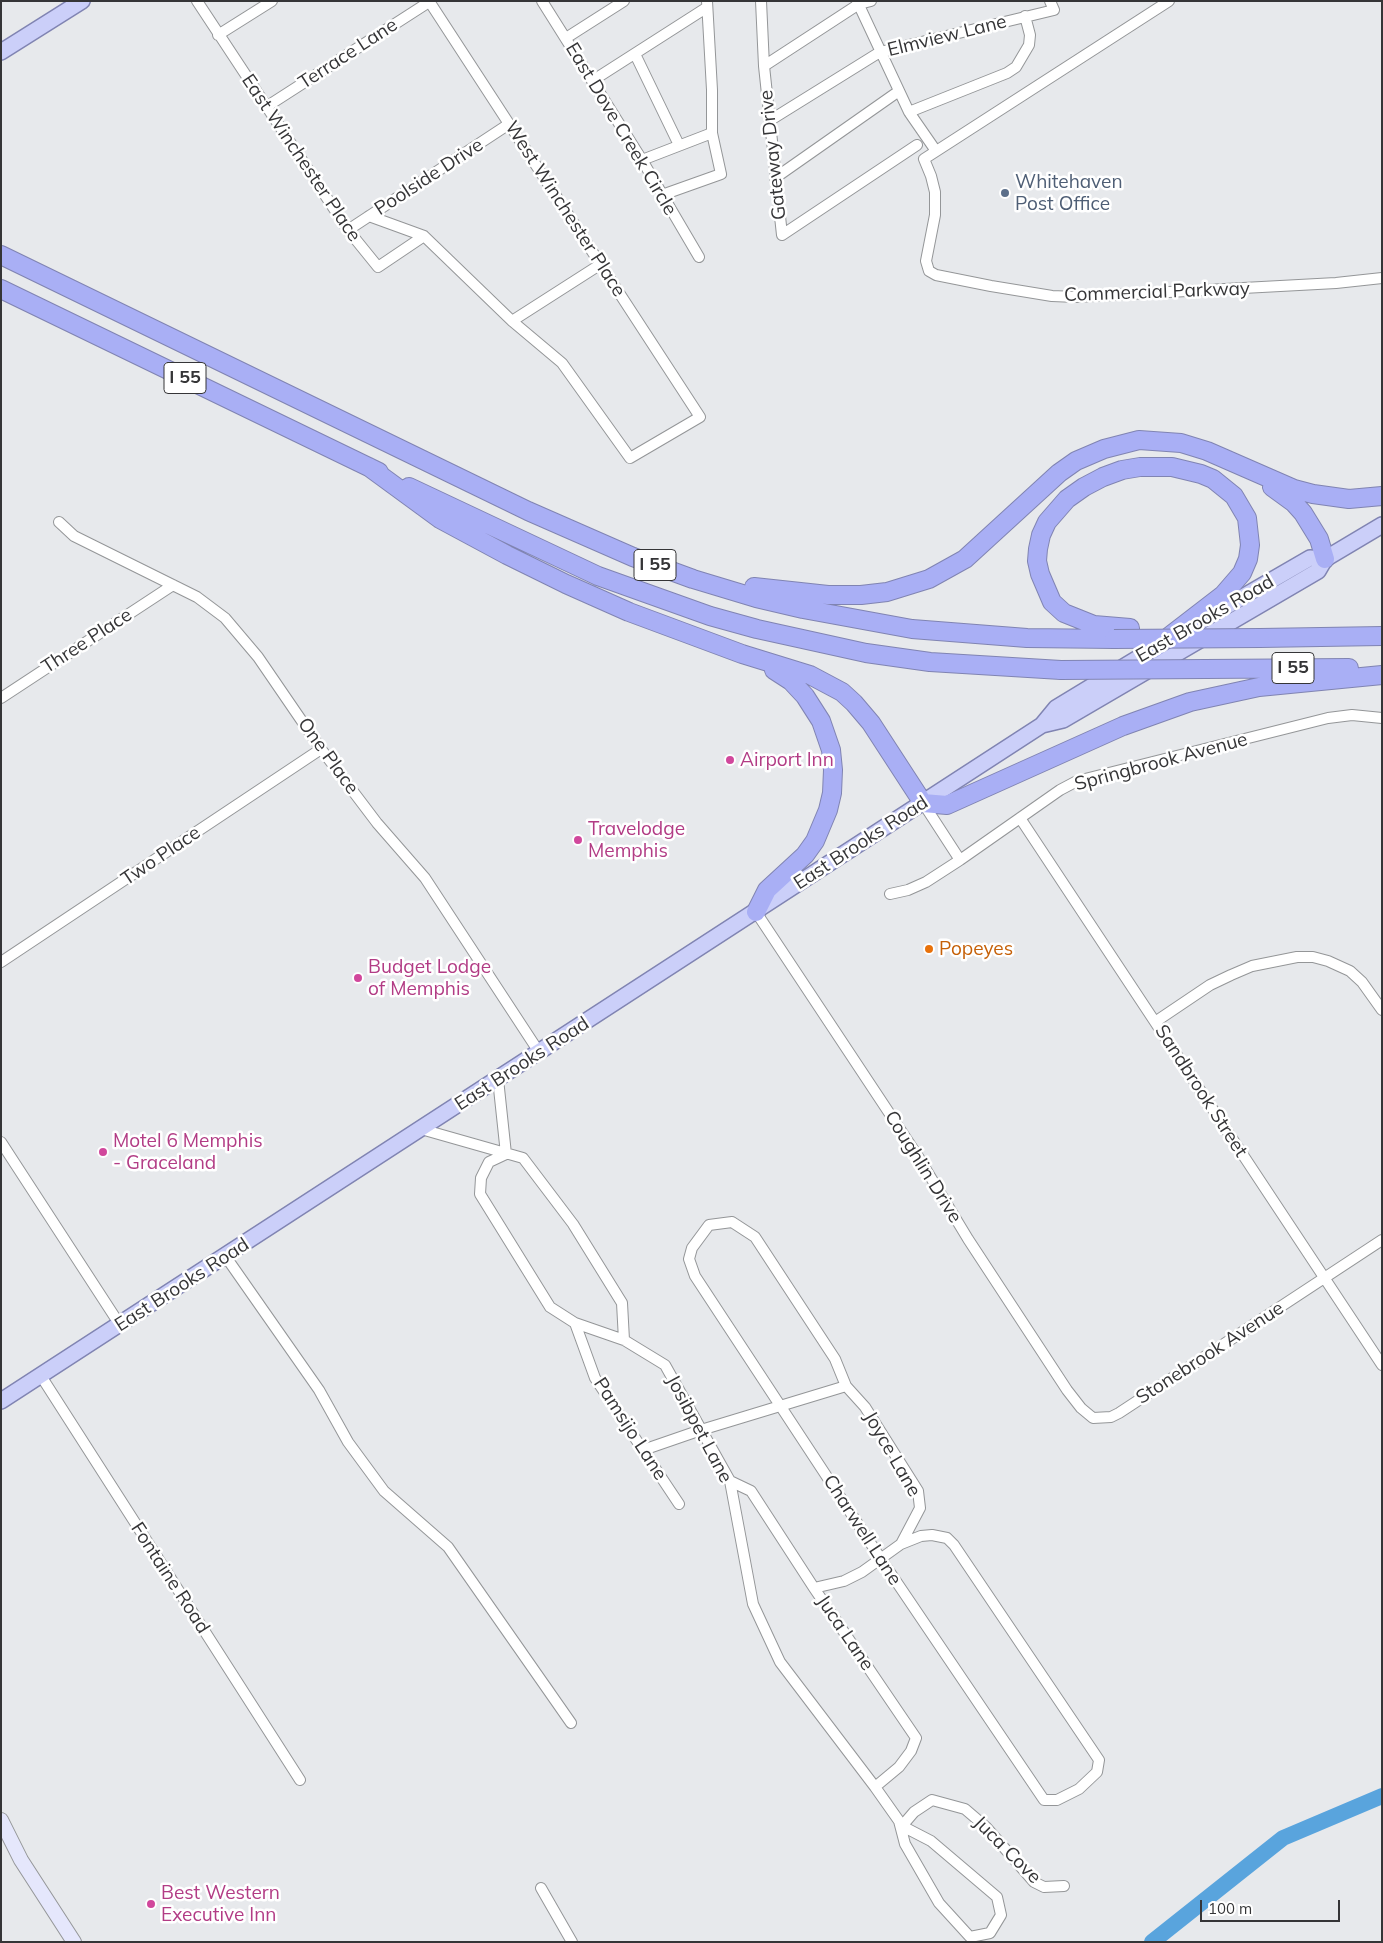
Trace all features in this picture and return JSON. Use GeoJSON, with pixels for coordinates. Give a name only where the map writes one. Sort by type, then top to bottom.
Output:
{"type":"FeatureCollection","features":[{"type":"Feature","properties":{"kind":"highway","name":"I 55"},"geometry":{"type":"LineString","coordinates":[[1,255],[528,511],[633,557],[694,579],[756,598],[803,609],[912,629],[1027,638],[1382,636]]}},
{"type":"Feature","properties":{"kind":"highway","name":"I 55"},"geometry":{"type":"LineString","coordinates":[[1,289],[598,576],[710,616],[757,629],[866,653],[974,666],[1062,670],[1382,667]]}},
{"type":"Feature","properties":{"kind":"highway"},"geometry":{"type":"LineString","coordinates":[[694,579],[828,595],[861,595],[887,592],[929,579],[965,559],[1059,473],[1097,452],[1139,440],[1181,443],[1207,451],[1236,465],[1313,494],[1349,499],[1382,496]]}},
{"type":"Feature","properties":{"kind":"highway"},"geometry":{"type":"LineString","coordinates":[[1236,465],[1294,503],[1314,530],[1325,559]]}},
{"type":"Feature","properties":{"kind":"highway"},"geometry":{"type":"LineString","coordinates":[[1153,649],[1223,596],[1242,573],[1248,559],[1250,545],[1247,518],[1234,496],[1213,479],[1201,474],[1172,467],[1140,466],[1122,470],[1084,487],[1068,499],[1047,522],[1041,535],[1038,549],[1037,561],[1040,574],[1052,602],[1064,613],[1094,625],[1156,628],[1184,638]]}},
{"type":"Feature","properties":{"kind":"highway"},"geometry":{"type":"LineString","coordinates":[[369,467],[440,518],[516,560],[566,584],[629,612],[742,654],[810,675],[842,692],[867,718],[923,803],[947,805],[1123,726],[1190,702],[1259,687],[1382,675]]}},
{"type":"Feature","properties":{"kind":"highway"},"geometry":{"type":"LineString","coordinates":[[742,654],[791,681],[805,696],[821,721],[827,735],[833,770],[832,794],[828,810],[815,841],[805,855],[767,890],[756,912]]}},
{"type":"Feature","properties":{"kind":"main road"},"geometry":{"type":"LineString","coordinates":[[1,52],[82,1]]}},
{"type":"Feature","properties":{"kind":"main road","name":"East Brooks Road"},"geometry":{"type":"LineString","coordinates":[[1042,725],[1063,720],[1318,571],[1325,559],[1382,526]]}},
{"type":"Feature","properties":{"kind":"main road","name":"East Brooks Road"},"geometry":{"type":"LineString","coordinates":[[1,1401],[226,1257],[1042,725],[1056,708],[1310,558],[1325,559]]}},
{"type":"Feature","properties":{"kind":"main road"},"geometry":{"type":"LineString","coordinates":[[1,1820],[21,1860],[74,1942]]}},
{"type":"Feature","properties":{"kind":"street","name":"East Winchester Place"},"geometry":{"type":"LineString","coordinates":[[197,1],[348,230],[378,267],[424,236]]}},
{"type":"Feature","properties":{"kind":"street"},"geometry":{"type":"LineString","coordinates":[[218,35],[272,1]]}},
{"type":"Feature","properties":{"kind":"street","name":"Terrace Lane"},"geometry":{"type":"LineString","coordinates":[[266,107],[429,1]]}},
{"type":"Feature","properties":{"kind":"street","name":"West Winchester Place"},"geometry":{"type":"LineString","coordinates":[[429,1],[700,416]]}},
{"type":"Feature","properties":{"kind":"street","name":"East Dove Creek Circle"},"geometry":{"type":"LineString","coordinates":[[542,1],[642,160],[700,257]]}},
{"type":"Feature","properties":{"kind":"street"},"geometry":{"type":"LineString","coordinates":[[566,38],[624,1]]}},
{"type":"Feature","properties":{"kind":"street"},"geometry":{"type":"LineString","coordinates":[[764,66],[858,3],[871,1]]}},
{"type":"Feature","properties":{"kind":"street"},"geometry":{"type":"LineString","coordinates":[[858,3],[909,112],[936,151],[1169,1]]}},
{"type":"Feature","properties":{"kind":"street","name":"Gateway Drive"},"geometry":{"type":"LineString","coordinates":[[761,2],[764,66],[782,235],[917,145]]}},
{"type":"Feature","properties":{"kind":"street"},"geometry":{"type":"LineString","coordinates":[[592,81],[707,4]]}},
{"type":"Feature","properties":{"kind":"street"},"geometry":{"type":"LineString","coordinates":[[662,195],[721,174],[712,133],[712,90],[707,4]]}},
{"type":"Feature","properties":{"kind":"street","name":"Elmview Lane"},"geometry":{"type":"LineString","coordinates":[[769,121],[880,52],[1025,16],[1052,5]]}},
{"type":"Feature","properties":{"kind":"street"},"geometry":{"type":"LineString","coordinates":[[909,112],[1008,73],[1016,67],[1029,46],[1030,35],[1025,16]]}},
{"type":"Feature","properties":{"kind":"street"},"geometry":{"type":"LineString","coordinates":[[635,54],[679,145]]}},
{"type":"Feature","properties":{"kind":"street"},"geometry":{"type":"LineString","coordinates":[[776,178],[899,92]]}},
{"type":"Feature","properties":{"kind":"street","name":"Poolside Drive"},"geometry":{"type":"LineString","coordinates":[[348,230],[509,124]]}},
{"type":"Feature","properties":{"kind":"street"},"geometry":{"type":"LineString","coordinates":[[642,160],[712,133]]}},
{"type":"Feature","properties":{"kind":"street","name":"Commercial Parkway"},"geometry":{"type":"LineString","coordinates":[[936,151],[924,159],[934,185],[935,204],[926,264],[929,271],[936,275],[1052,296],[1076,297],[1336,283],[1382,278]]}},
{"type":"Feature","properties":{"kind":"street","name":"East Winchester Place"},"geometry":{"type":"LineString","coordinates":[[369,216],[424,236],[512,321],[562,363],[630,458],[700,416]]}},
{"type":"Feature","properties":{"kind":"street"},"geometry":{"type":"LineString","coordinates":[[512,321],[601,264]]}},
{"type":"Feature","properties":{"kind":"street","name":"One Place"},"geometry":{"type":"LineString","coordinates":[[59,522],[74,536],[197,597],[225,618],[258,657],[321,749],[377,823],[425,878],[539,1052]]}},
{"type":"Feature","properties":{"kind":"street","name":"Three Place"},"geometry":{"type":"LineString","coordinates":[[1,698],[173,585]]}},
{"type":"Feature","properties":{"kind":"street","name":"Springbrook Avenue"},"geometry":{"type":"LineString","coordinates":[[890,894],[917,886],[960,860],[1068,785],[1091,776],[1328,718],[1352,715],[1382,718]]}},
{"type":"Feature","properties":{"kind":"street","name":"Two Place"},"geometry":{"type":"LineString","coordinates":[[1,962],[321,749]]}},
{"type":"Feature","properties":{"kind":"street"},"geometry":{"type":"LineString","coordinates":[[923,803],[960,860]]}},
{"type":"Feature","properties":{"kind":"street","name":"Sandbrook Street"},"geometry":{"type":"LineString","coordinates":[[1020,818],[1382,1364]]}},
{"type":"Feature","properties":{"kind":"street","name":"Coughlin Drive"},"geometry":{"type":"LineString","coordinates":[[756,912],[919,1158],[968,1238],[1062,1382],[1081,1408],[1093,1418]]}},
{"type":"Feature","properties":{"kind":"street"},"geometry":{"type":"LineString","coordinates":[[1156,1022],[1210,985],[1252,966],[1297,957],[1313,957],[1328,961],[1350,972],[1362,982],[1382,1010]]}},
{"type":"Feature","properties":{"kind":"street"},"geometry":{"type":"LineString","coordinates":[[498,1079],[506,1154]]}},
{"type":"Feature","properties":{"kind":"street"},"geometry":{"type":"LineString","coordinates":[[421,1129],[523,1158],[573,1224],[622,1303],[624,1340]]}},
{"type":"Feature","properties":{"kind":"street"},"geometry":{"type":"LineString","coordinates":[[1,1142],[120,1325]]}},
{"type":"Feature","properties":{"kind":"street","name":"Josibpet Lane"},"geometry":{"type":"LineString","coordinates":[[506,1154],[489,1162],[481,1178],[480,1194],[550,1307],[575,1323],[624,1340],[665,1365],[730,1481],[753,1604],[780,1662],[901,1824]]}},
{"type":"Feature","properties":{"kind":"street","name":"Joyce Lane"},"geometry":{"type":"LineString","coordinates":[[709,1225],[732,1222],[755,1237],[835,1359],[846,1386],[865,1407],[920,1496],[918,1512],[900,1544]]}},
{"type":"Feature","properties":{"kind":"street","name":"Charwell Lane"},"geometry":{"type":"LineString","coordinates":[[709,1225],[692,1248],[690,1254],[689,1259],[695,1276],[881,1559],[1044,1800],[1057,1800],[1079,1789],[1097,1772],[1099,1760],[958,1549],[947,1538],[937,1535],[921,1536],[900,1544]]}},
{"type":"Feature","properties":{"kind":"street","name":"Stonebrook Avenue"},"geometry":{"type":"LineString","coordinates":[[1093,1418],[1110,1417],[1119,1413],[1382,1240]]}},
{"type":"Feature","properties":{"kind":"street"},"geometry":{"type":"LineString","coordinates":[[226,1257],[319,1390],[348,1442],[378,1484],[448,1547],[571,1723]]}},
{"type":"Feature","properties":{"kind":"street","name":"Pamsijo Lane"},"geometry":{"type":"LineString","coordinates":[[575,1323],[595,1378],[679,1504]]}},
{"type":"Feature","properties":{"kind":"street","name":"Fontaine Road"},"geometry":{"type":"LineString","coordinates":[[41,1376],[300,1780]]}},
{"type":"Feature","properties":{"kind":"street"},"geometry":{"type":"LineString","coordinates":[[643,1450],[780,1405],[846,1386]]}},
{"type":"Feature","properties":{"kind":"street","name":"Juca Lane"},"geometry":{"type":"LineString","coordinates":[[730,1481],[751,1491],[916,1738],[911,1751],[899,1767],[875,1787]]}},
{"type":"Feature","properties":{"kind":"street"},"geometry":{"type":"LineString","coordinates":[[814,1588],[844,1582],[881,1559],[900,1544]]}},
{"type":"Feature","properties":{"kind":"street","name":"Juca Cove"},"geometry":{"type":"LineString","coordinates":[[901,1824],[914,1812],[932,1800],[965,1809],[986,1827],[1034,1882],[1044,1887],[1064,1886]]}},
{"type":"Feature","properties":{"kind":"street"},"geometry":{"type":"LineString","coordinates":[[901,1824],[931,1841],[997,1897],[1001,1915],[990,1933],[970,1937],[939,1903],[905,1844],[901,1824]]}},
{"type":"Feature","properties":{"kind":"street"},"geometry":{"type":"LineString","coordinates":[[541,1888],[572,1942]]}},
{"type":"Feature","properties":{"kind":"waterway"},"geometry":{"type":"LineString","coordinates":[[1152,1942],[1283,1838],[1382,1796]]}},
{"type":"Feature","properties":{"kind":"place","name":"Whitehaven Post Office"},"geometry":{"type":"Point","coordinates":[1005,193]}},
{"type":"Feature","properties":{"kind":"place","name":"Airport Inn"},"geometry":{"type":"Point","coordinates":[730,760]}},
{"type":"Feature","properties":{"kind":"place","name":"Travelodge Memphis"},"geometry":{"type":"Point","coordinates":[578,840]}},
{"type":"Feature","properties":{"kind":"place","name":"Popeyes"},"geometry":{"type":"Point","coordinates":[929,949]}},
{"type":"Feature","properties":{"kind":"place","name":"Budget Lodge of Memphis"},"geometry":{"type":"Point","coordinates":[358,978]}},
{"type":"Feature","properties":{"kind":"place","name":"Motel 6 Memphis - Graceland"},"geometry":{"type":"Point","coordinates":[103,1152]}},
{"type":"Feature","properties":{"kind":"place","name":"Best Western Executive Inn"},"geometry":{"type":"Point","coordinates":[151,1904]}}]}
